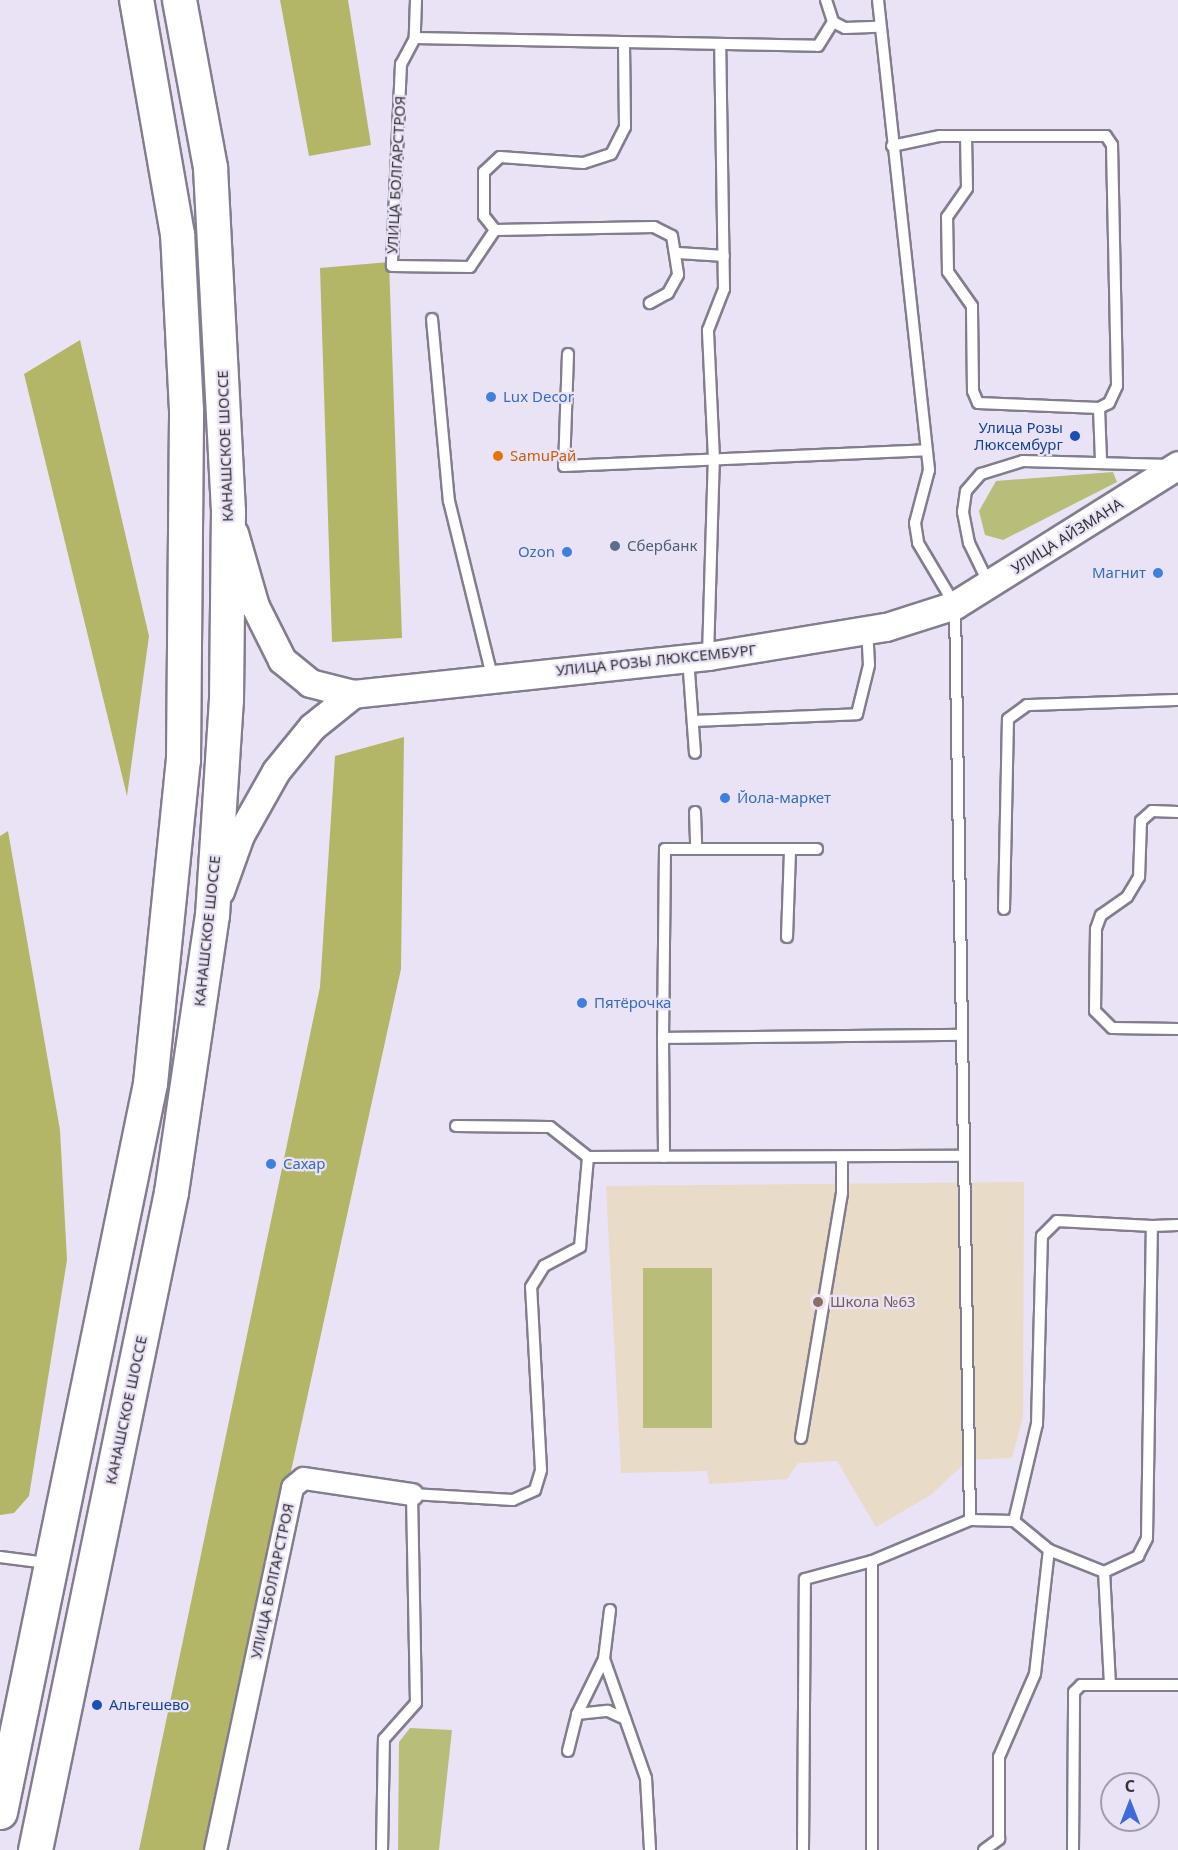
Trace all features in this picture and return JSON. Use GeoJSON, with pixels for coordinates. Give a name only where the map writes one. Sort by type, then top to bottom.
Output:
{"type":"FeatureCollection","features":[{"type":"Feature","properties":{"kind":"main road"},"geometry":{"type":"LineString","coordinates":[[0,1812],[54,1564],[150,1083],[183,760],[186,410],[177,234],[136,0]]}},
{"type":"Feature","properties":{"kind":"main road","name":"КАНАШСКОЕ ШОССЕ"},"geometry":{"type":"LineString","coordinates":[[35,1850],[171,1192],[212,915],[226,699],[228,511],[210,167],[179,0]]}},
{"type":"Feature","properties":{"kind":"street","name":"УЛИЦА АЙЗМАНА"},"geometry":{"type":"LineString","coordinates":[[955,605],[1178,466]]}},
{"type":"Feature","properties":{"kind":"street"},"geometry":{"type":"LineString","coordinates":[[228,511],[255,606],[282,660],[310,683],[353,694]]}},
{"type":"Feature","properties":{"kind":"street","name":"УЛИЦА РОЗЫ ЛЮКСЕМБУРГ"},"geometry":{"type":"LineString","coordinates":[[353,694],[492,676],[698,657],[867,632],[955,605]]}},
{"type":"Feature","properties":{"kind":"street"},"geometry":{"type":"LineString","coordinates":[[212,915],[240,835],[276,771],[312,727],[353,694]]}},
{"type":"Feature","properties":{"kind":"street","name":"УЛИЦА БОЛГАРСТРОЯ"},"geometry":{"type":"LineString","coordinates":[[215,1850],[292,1487],[303,1478],[412,1494]]}},
{"type":"Feature","properties":{"kind":"lane","name":"УЛИЦА БОЛГАРСТРОЯ"},"geometry":{"type":"LineString","coordinates":[[416,0],[415,38],[401,64],[392,266],[470,267],[495,230]]}},
{"type":"Feature","properties":{"kind":"lane"},"geometry":{"type":"LineString","coordinates":[[826,0],[833,22],[845,28],[878,27]]}},
{"type":"Feature","properties":{"kind":"lane"},"geometry":{"type":"LineString","coordinates":[[878,0],[878,27],[927,450],[927,485],[915,523],[918,543],[955,605],[970,1520]]}},
{"type":"Feature","properties":{"kind":"lane"},"geometry":{"type":"LineString","coordinates":[[415,38],[720,46],[818,46],[833,22]]}},
{"type":"Feature","properties":{"kind":"lane"},"geometry":{"type":"LineString","coordinates":[[624,44],[625,127],[610,154],[583,163],[500,157],[484,172],[484,216],[495,230],[654,227],[672,236],[679,254],[678,275],[668,293],[650,303]]}},
{"type":"Feature","properties":{"kind":"lane"},"geometry":{"type":"LineString","coordinates":[[695,753],[693,721],[714,459],[708,330],[724,289],[720,46]]}},
{"type":"Feature","properties":{"kind":"lane"},"geometry":{"type":"LineString","coordinates":[[892,146],[966,136],[1106,136],[1112,145],[1117,386],[1115,397],[1099,408],[978,403],[973,392],[972,306],[948,272],[947,217],[967,189],[966,136]]}},
{"type":"Feature","properties":{"kind":"lane"},"geometry":{"type":"LineString","coordinates":[[679,254],[724,256]]}},
{"type":"Feature","properties":{"kind":"lane"},"geometry":{"type":"LineString","coordinates":[[432,319],[449,501],[492,676]]}},
{"type":"Feature","properties":{"kind":"lane"},"geometry":{"type":"LineString","coordinates":[[567,354],[564,466],[927,450]]}},
{"type":"Feature","properties":{"kind":"lane"},"geometry":{"type":"LineString","coordinates":[[1099,408],[1101,460]]}},
{"type":"Feature","properties":{"kind":"lane"},"geometry":{"type":"LineString","coordinates":[[989,584],[969,543],[966,491],[981,474],[1003,464],[1101,460],[1178,466]]}},
{"type":"Feature","properties":{"kind":"lane"},"geometry":{"type":"LineString","coordinates":[[693,721],[857,714],[869,665],[867,632]]}},
{"type":"Feature","properties":{"kind":"lane"},"geometry":{"type":"LineString","coordinates":[[1004,909],[1008,719],[1027,705],[1178,700]]}},
{"type":"Feature","properties":{"kind":"lane"},"geometry":{"type":"LineString","coordinates":[[1178,812],[1152,811],[1142,821],[1139,877],[1128,897],[1101,915],[1096,929],[1095,999],[1095,1011],[1112,1028],[1178,1029]]}},
{"type":"Feature","properties":{"kind":"lane"},"geometry":{"type":"LineString","coordinates":[[695,812],[696,848]]}},
{"type":"Feature","properties":{"kind":"lane"},"geometry":{"type":"LineString","coordinates":[[664,1157],[665,849],[817,849]]}},
{"type":"Feature","properties":{"kind":"lane"},"geometry":{"type":"LineString","coordinates":[[787,937],[790,849]]}},
{"type":"Feature","properties":{"kind":"lane"},"geometry":{"type":"LineString","coordinates":[[663,1038],[962,1035]]}},
{"type":"Feature","properties":{"kind":"lane"},"geometry":{"type":"LineString","coordinates":[[456,1126],[550,1127],[588,1157],[964,1156]]}},
{"type":"Feature","properties":{"kind":"lane","name":"УЛИЦА БОЛГАРСТРОЯ"},"geometry":{"type":"LineString","coordinates":[[412,1494],[513,1500],[535,1490],[541,1470],[531,1287],[544,1266],[580,1247],[588,1157]]}},
{"type":"Feature","properties":{"kind":"lane"},"geometry":{"type":"LineString","coordinates":[[801,1438],[842,1193],[842,1157]]}},
{"type":"Feature","properties":{"kind":"lane"},"geometry":{"type":"LineString","coordinates":[[1014,1521],[1037,1424],[1042,1236],[1057,1221],[1152,1226],[1178,1225]]}},
{"type":"Feature","properties":{"kind":"lane"},"geometry":{"type":"LineString","coordinates":[[803,1850],[805,1579],[872,1561],[970,1520],[1014,1521],[1049,1550],[1104,1572],[1138,1556],[1147,1538],[1152,1226]]}},
{"type":"Feature","properties":{"kind":"lane"},"geometry":{"type":"LineString","coordinates":[[382,1850],[384,1739],[416,1702],[412,1494]]}},
{"type":"Feature","properties":{"kind":"lane"},"geometry":{"type":"LineString","coordinates":[[984,1850],[999,1839],[999,1757],[1035,1674],[1049,1550]]}},
{"type":"Feature","properties":{"kind":"lane"},"geometry":{"type":"LineString","coordinates":[[0,1557],[54,1564]]}},
{"type":"Feature","properties":{"kind":"lane"},"geometry":{"type":"LineString","coordinates":[[872,1561],[872,1850]]}},
{"type":"Feature","properties":{"kind":"lane"},"geometry":{"type":"LineString","coordinates":[[1104,1572],[1110,1685]]}},
{"type":"Feature","properties":{"kind":"lane"},"geometry":{"type":"LineString","coordinates":[[567,1751],[577,1714],[604,1659],[610,1610]]}},
{"type":"Feature","properties":{"kind":"lane"},"geometry":{"type":"LineString","coordinates":[[604,1659],[646,1778],[650,1850]]}},
{"type":"Feature","properties":{"kind":"lane"},"geometry":{"type":"LineString","coordinates":[[1073,1850],[1074,1692],[1081,1685],[1178,1685]]}},
{"type":"Feature","properties":{"kind":"lane"},"geometry":{"type":"LineString","coordinates":[[577,1714],[608,1711],[625,1719]]}},
{"type":"Feature","properties":{"kind":"shaded area","name":"Школа №63"},"geometry":{"type":"Polygon","coordinates":[[[1024,1182],[1023,1417],[1012,1458],[968,1460],[931,1495],[876,1527],[837,1461],[798,1463],[787,1479],[709,1484],[707,1471],[621,1473],[606,1186],[1024,1182]]]}},
{"type":"Feature","properties":{"kind":"green space"},"geometry":{"type":"Polygon","coordinates":[[[280,0],[348,0],[371,145],[309,156],[280,0]]]}},
{"type":"Feature","properties":{"kind":"green space"},"geometry":{"type":"Polygon","coordinates":[[[389,262],[402,638],[332,642],[320,268],[389,262]]]}},
{"type":"Feature","properties":{"kind":"green space"},"geometry":{"type":"Polygon","coordinates":[[[80,340],[149,636],[127,796],[24,374],[80,340]]]}},
{"type":"Feature","properties":{"kind":"green space"},"geometry":{"type":"Polygon","coordinates":[[[1113,472],[1117,482],[1003,540],[985,535],[979,511],[996,481],[1113,472]]]}},
{"type":"Feature","properties":{"kind":"green space"},"geometry":{"type":"Polygon","coordinates":[[[404,737],[401,969],[208,1850],[139,1850],[320,987],[335,756],[404,737]]]}},
{"type":"Feature","properties":{"kind":"green space"},"geometry":{"type":"Polygon","coordinates":[[[8,831],[60,1130],[67,1260],[29,1496],[14,1513],[0,1515],[0,836],[8,831]]]}},
{"type":"Feature","properties":{"kind":"green space"},"geometry":{"type":"Polygon","coordinates":[[[643,1268],[712,1268],[712,1428],[643,1428],[643,1268]]]}},
{"type":"Feature","properties":{"kind":"green space"},"geometry":{"type":"Polygon","coordinates":[[[410,1728],[452,1730],[439,1850],[398,1850],[399,1742],[410,1728]]]}},
{"type":"Feature","properties":{"kind":"place","name":"Lux Decor"},"geometry":{"type":"Point","coordinates":[491,397]}},
{"type":"Feature","properties":{"kind":"place","name":"Улица Розы Люксембург"},"geometry":{"type":"Point","coordinates":[1075,436]}},
{"type":"Feature","properties":{"kind":"place","name":"SamuРай"},"geometry":{"type":"Point","coordinates":[498,456]}},
{"type":"Feature","properties":{"kind":"place","name":"Сбербанк"},"geometry":{"type":"Point","coordinates":[615,546]}},
{"type":"Feature","properties":{"kind":"place","name":"Ozon"},"geometry":{"type":"Point","coordinates":[567,552]}},
{"type":"Feature","properties":{"kind":"place","name":"Магнит"},"geometry":{"type":"Point","coordinates":[1158,573]}},
{"type":"Feature","properties":{"kind":"place","name":"Йола-маркет"},"geometry":{"type":"Point","coordinates":[725,798]}},
{"type":"Feature","properties":{"kind":"place","name":"Пятёрочка"},"geometry":{"type":"Point","coordinates":[582,1003]}},
{"type":"Feature","properties":{"kind":"place","name":"Сахар"},"geometry":{"type":"Point","coordinates":[271,1164]}},
{"type":"Feature","properties":{"kind":"place","name":"Школа №63"},"geometry":{"type":"Point","coordinates":[818,1302]}},
{"type":"Feature","properties":{"kind":"place","name":"Альгешево"},"geometry":{"type":"Point","coordinates":[97,1705]}}]}
